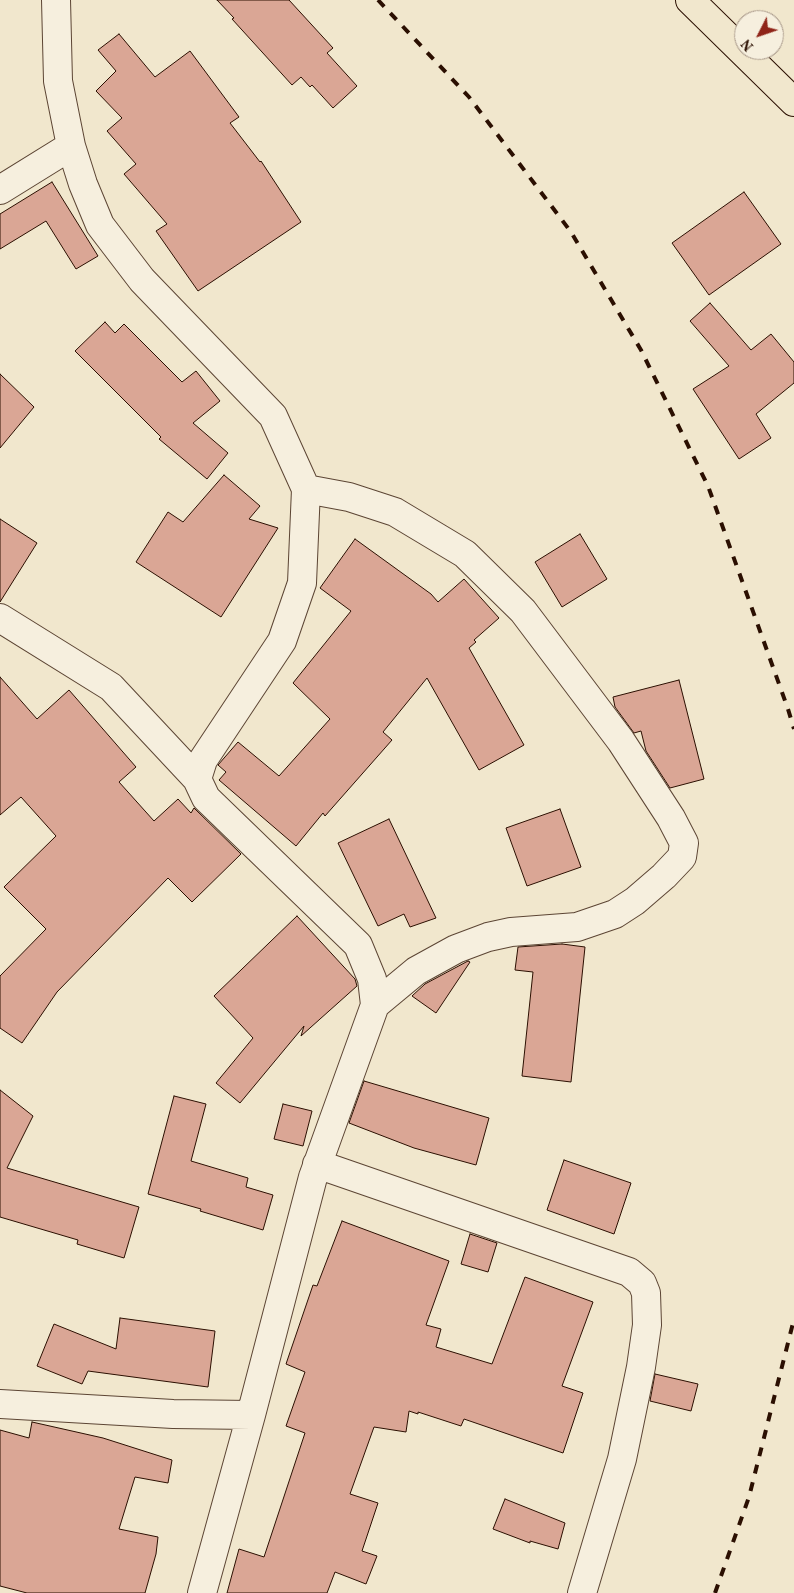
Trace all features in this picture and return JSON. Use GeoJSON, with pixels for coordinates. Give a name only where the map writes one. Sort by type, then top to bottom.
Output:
{"type":"FeatureCollection","features":[{"type":"Feature","properties":{"kind":"highway"},"geometry":{"type":"LineString","coordinates":[[690,0],[794,102]]}},
{"type":"Feature","properties":{"kind":"street"},"geometry":{"type":"LineString","coordinates":[[56,0],[58,81],[71,146],[83,184],[100,225],[142,280],[273,416],[306,489],[302,583],[282,641],[203,760],[197,779]]}},
{"type":"Feature","properties":{"kind":"street"},"geometry":{"type":"LineString","coordinates":[[0,190],[71,146]]}},
{"type":"Feature","properties":{"kind":"street"},"geometry":{"type":"LineString","coordinates":[[306,489],[349,497],[396,512],[465,554],[528,618],[621,741],[671,818],[684,843],[682,857],[664,876],[635,901],[615,914],[577,927],[511,932],[488,937],[456,949],[416,971],[375,1005]]}},
{"type":"Feature","properties":{"kind":"street"},"geometry":{"type":"LineString","coordinates":[[0,618],[112,687],[197,779],[206,798],[358,946],[372,979],[375,1005],[313,1177],[202,1593]]}},
{"type":"Feature","properties":{"kind":"street"},"geometry":{"type":"LineString","coordinates":[[318,1164],[629,1272],[642,1284],[646,1293],[647,1325],[641,1367],[622,1459],[582,1593]]}},
{"type":"Feature","properties":{"kind":"street"},"geometry":{"type":"LineString","coordinates":[[0,1404],[173,1414],[251,1415]]}},
{"type":"Feature","properties":{"kind":"building"},"geometry":{"type":"Polygon","coordinates":[[[217,0],[289,0],[333,48],[327,53],[357,86],[333,108],[312,85],[310,87],[301,77],[292,85],[217,0]]]}},
{"type":"Feature","properties":{"kind":"building"},"geometry":{"type":"Polygon","coordinates":[[[119,34],[155,77],[190,51],[239,117],[230,123],[261,161],[301,222],[198,291],[156,231],[167,224],[124,174],[136,164],[107,131],[122,118],[96,91],[116,71],[98,50],[119,34]]]}},
{"type":"Feature","properties":{"kind":"building"},"geometry":{"type":"Polygon","coordinates":[[[52,182],[98,256],[76,269],[46,221],[0,249],[0,214],[52,182]]]}},
{"type":"Feature","properties":{"kind":"building"},"geometry":{"type":"Polygon","coordinates":[[[744,192],[781,244],[709,295],[672,243],[744,192]]]}},
{"type":"Feature","properties":{"kind":"building"},"geometry":{"type":"Polygon","coordinates":[[[710,303],[751,350],[771,334],[794,362],[794,383],[756,414],[771,438],[739,459],[693,389],[729,366],[690,321],[710,303]]]}},
{"type":"Feature","properties":{"kind":"building"},"geometry":{"type":"Polygon","coordinates":[[[105,322],[115,333],[124,324],[182,382],[196,371],[220,401],[193,423],[228,453],[207,479],[159,439],[161,437],[75,351],[105,322]]]}},
{"type":"Feature","properties":{"kind":"building"},"geometry":{"type":"Polygon","coordinates":[[[0,374],[34,407],[0,448],[0,374]]]}},
{"type":"Feature","properties":{"kind":"building"},"geometry":{"type":"Polygon","coordinates":[[[224,475],[260,506],[249,519],[278,528],[221,617],[136,562],[168,512],[183,522],[224,475]]]}},
{"type":"Feature","properties":{"kind":"building"},"geometry":{"type":"Polygon","coordinates":[[[0,519],[37,543],[0,602],[0,519]]]}},
{"type":"Feature","properties":{"kind":"building"},"geometry":{"type":"Polygon","coordinates":[[[580,534],[607,579],[562,607],[535,562],[580,534]]]}},
{"type":"Feature","properties":{"kind":"building"},"geometry":{"type":"Polygon","coordinates":[[[355,539],[431,594],[438,602],[464,579],[499,618],[474,640],[476,642],[469,648],[524,745],[479,770],[427,678],[383,732],[392,740],[325,816],[323,813],[296,846],[219,780],[226,772],[218,765],[238,742],[279,776],[330,719],[293,683],[351,611],[320,588],[355,539]]]}},
{"type":"Feature","properties":{"kind":"building"},"geometry":{"type":"Polygon","coordinates":[[[0,677],[37,719],[69,690],[136,767],[119,782],[154,821],[178,799],[191,813],[194,808],[241,854],[192,902],[168,878],[57,992],[22,1043],[0,1028],[0,976],[46,929],[4,887],[56,836],[21,797],[0,815],[0,677]]]}},
{"type":"Feature","properties":{"kind":"building"},"geometry":{"type":"Polygon","coordinates":[[[679,680],[704,779],[670,788],[646,751],[641,731],[634,733],[615,707],[613,697],[679,680]]]}},
{"type":"Feature","properties":{"kind":"building"},"geometry":{"type":"Polygon","coordinates":[[[560,809],[581,867],[527,886],[506,828],[560,809]]]}},
{"type":"Feature","properties":{"kind":"building"},"geometry":{"type":"Polygon","coordinates":[[[389,819],[436,918],[410,927],[404,914],[378,926],[338,843],[389,819]]]}},
{"type":"Feature","properties":{"kind":"building"},"geometry":{"type":"Polygon","coordinates":[[[297,916],[355,979],[357,986],[301,1036],[304,1026],[240,1103],[216,1083],[253,1038],[214,996],[297,916]]]}},
{"type":"Feature","properties":{"kind":"building"},"geometry":{"type":"Polygon","coordinates":[[[562,944],[585,947],[571,1082],[522,1076],[533,972],[515,970],[518,947],[562,944]]]}},
{"type":"Feature","properties":{"kind":"building"},"geometry":{"type":"Polygon","coordinates":[[[468,961],[470,962],[436,1013],[412,996],[425,984],[468,961]]]}},
{"type":"Feature","properties":{"kind":"building"},"geometry":{"type":"Polygon","coordinates":[[[364,1081],[489,1118],[476,1165],[414,1148],[349,1123],[364,1081]]]}},
{"type":"Feature","properties":{"kind":"building"},"geometry":{"type":"Polygon","coordinates":[[[0,1090],[33,1116],[7,1168],[139,1207],[124,1258],[77,1244],[78,1240],[0,1217],[0,1090]]]}},
{"type":"Feature","properties":{"kind":"building"},"geometry":{"type":"Polygon","coordinates":[[[174,1096],[206,1104],[191,1161],[248,1178],[246,1187],[273,1195],[263,1230],[200,1211],[201,1209],[148,1194],[174,1096]]]}},
{"type":"Feature","properties":{"kind":"building"},"geometry":{"type":"Polygon","coordinates":[[[283,1104],[312,1111],[303,1146],[274,1139],[283,1104]]]}},
{"type":"Feature","properties":{"kind":"building"},"geometry":{"type":"Polygon","coordinates":[[[564,1160],[631,1183],[614,1234],[547,1210],[564,1160]]]}},
{"type":"Feature","properties":{"kind":"building"},"geometry":{"type":"Polygon","coordinates":[[[342,1221],[449,1261],[426,1325],[441,1329],[436,1347],[492,1364],[525,1277],[593,1302],[562,1386],[583,1393],[563,1453],[464,1419],[461,1426],[418,1412],[418,1414],[409,1411],[406,1432],[374,1427],[350,1494],[378,1503],[362,1551],[377,1556],[366,1584],[335,1572],[327,1593],[227,1593],[239,1549],[264,1557],[305,1433],[286,1426],[305,1372],[286,1364],[313,1285],[317,1286],[342,1221]]]}},
{"type":"Feature","properties":{"kind":"building"},"geometry":{"type":"Polygon","coordinates":[[[470,1234],[497,1243],[488,1272],[461,1264],[470,1234]]]}},
{"type":"Feature","properties":{"kind":"building"},"geometry":{"type":"Polygon","coordinates":[[[120,1318],[215,1331],[208,1387],[88,1371],[82,1384],[37,1366],[54,1324],[116,1349],[120,1318]]]}},
{"type":"Feature","properties":{"kind":"building"},"geometry":{"type":"Polygon","coordinates":[[[655,1374],[698,1384],[691,1411],[650,1401],[655,1374]]]}},
{"type":"Feature","properties":{"kind":"building"},"geometry":{"type":"Polygon","coordinates":[[[32,1422],[103,1438],[172,1460],[168,1483],[135,1477],[119,1529],[158,1537],[156,1554],[145,1593],[27,1593],[0,1586],[0,1430],[29,1438],[32,1422]]]}},
{"type":"Feature","properties":{"kind":"building"},"geometry":{"type":"Polygon","coordinates":[[[505,1499],[565,1523],[558,1549],[530,1541],[530,1543],[493,1529],[505,1499]]]}},
{"type":"Feature","properties":{"kind":"railway"},"geometry":{"type":"LineString","coordinates":[[378,0],[469,97],[571,232],[641,350],[708,486],[794,729]]}},
{"type":"Feature","properties":{"kind":"railway"},"geometry":{"type":"LineString","coordinates":[[715,1593],[749,1497],[794,1319]]}}]}
